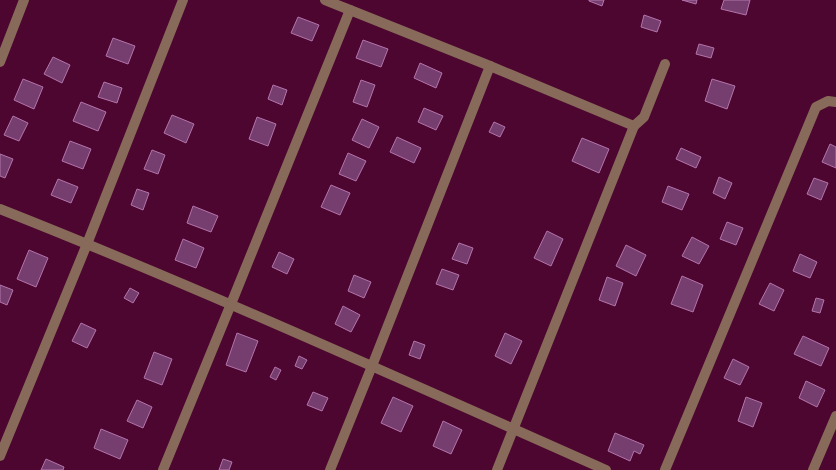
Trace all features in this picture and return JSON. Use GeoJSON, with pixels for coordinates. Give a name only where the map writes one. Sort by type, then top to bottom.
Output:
{"type":"FeatureCollection","features":[{"type":"Feature","properties":{"kind":"lane"},"geometry":{"type":"LineString","coordinates":[[0,62],[24,0]]}},
{"type":"Feature","properties":{"kind":"lane"},"geometry":{"type":"LineString","coordinates":[[0,456],[2,444],[87,244],[183,0]]}},
{"type":"Feature","properties":{"kind":"lane"},"geometry":{"type":"LineString","coordinates":[[326,0],[634,126]]}},
{"type":"Feature","properties":{"kind":"lane"},"geometry":{"type":"LineString","coordinates":[[163,470],[350,10]]}},
{"type":"Feature","properties":{"kind":"lane"},"geometry":{"type":"LineString","coordinates":[[497,470],[634,126],[644,117],[665,64]]}},
{"type":"Feature","properties":{"kind":"lane"},"geometry":{"type":"LineString","coordinates":[[330,470],[490,66]]}},
{"type":"Feature","properties":{"kind":"lane"},"geometry":{"type":"LineString","coordinates":[[665,470],[816,107],[828,102],[836,102]]}},
{"type":"Feature","properties":{"kind":"lane"},"geometry":{"type":"LineString","coordinates":[[0,209],[231,304],[606,470]]}},
{"type":"Feature","properties":{"kind":"lane"},"geometry":{"type":"LineString","coordinates":[[813,470],[836,416]]}},
{"type":"Feature","properties":{"kind":"building"},"geometry":{"type":"Polygon","coordinates":[[[589,0],[604,0],[602,6],[589,0]]]}},
{"type":"Feature","properties":{"kind":"building"},"geometry":{"type":"Polygon","coordinates":[[[682,0],[697,0],[696,4],[682,0]]]}},
{"type":"Feature","properties":{"kind":"building"},"geometry":{"type":"Polygon","coordinates":[[[724,0],[750,0],[746,15],[721,9],[724,0]]]}},
{"type":"Feature","properties":{"kind":"building"},"geometry":{"type":"Polygon","coordinates":[[[644,15],[661,21],[657,32],[641,27],[644,15]]]}},
{"type":"Feature","properties":{"kind":"building"},"geometry":{"type":"Polygon","coordinates":[[[298,17],[319,25],[312,41],[291,33],[298,17]]]}},
{"type":"Feature","properties":{"kind":"building"},"geometry":{"type":"Polygon","coordinates":[[[113,38],[135,46],[128,64],[106,56],[113,38]]]}},
{"type":"Feature","properties":{"kind":"building"},"geometry":{"type":"Polygon","coordinates":[[[363,40],[388,49],[381,67],[356,58],[363,40]]]}},
{"type":"Feature","properties":{"kind":"building"},"geometry":{"type":"Polygon","coordinates":[[[699,44],[714,48],[711,58],[696,54],[699,44]]]}},
{"type":"Feature","properties":{"kind":"building"},"geometry":{"type":"Polygon","coordinates":[[[53,57],[70,65],[62,83],[44,74],[53,57]]]}},
{"type":"Feature","properties":{"kind":"building"},"geometry":{"type":"Polygon","coordinates":[[[420,63],[442,73],[436,88],[414,78],[420,63]]]}},
{"type":"Feature","properties":{"kind":"building"},"geometry":{"type":"Polygon","coordinates":[[[23,79],[43,87],[34,109],[14,100],[23,79]]]}},
{"type":"Feature","properties":{"kind":"building"},"geometry":{"type":"Polygon","coordinates":[[[712,79],[735,86],[727,109],[705,101],[712,79]]]}},
{"type":"Feature","properties":{"kind":"building"},"geometry":{"type":"Polygon","coordinates":[[[361,80],[375,85],[367,107],[353,102],[361,80]]]}},
{"type":"Feature","properties":{"kind":"building"},"geometry":{"type":"Polygon","coordinates":[[[104,82],[122,88],[117,103],[98,97],[104,82]]]}},
{"type":"Feature","properties":{"kind":"building"},"geometry":{"type":"Polygon","coordinates":[[[273,85],[287,90],[282,105],[268,99],[273,85]]]}},
{"type":"Feature","properties":{"kind":"building"},"geometry":{"type":"Polygon","coordinates":[[[81,102],[106,112],[98,131],[73,121],[81,102]]]}},
{"type":"Feature","properties":{"kind":"building"},"geometry":{"type":"Polygon","coordinates":[[[424,108],[443,116],[436,130],[418,122],[424,108]]]}},
{"type":"Feature","properties":{"kind":"building"},"geometry":{"type":"Polygon","coordinates":[[[172,115],[194,124],[186,143],[164,133],[172,115]]]}},
{"type":"Feature","properties":{"kind":"building"},"geometry":{"type":"Polygon","coordinates":[[[13,116],[28,123],[19,141],[4,135],[13,116]]]}},
{"type":"Feature","properties":{"kind":"building"},"geometry":{"type":"Polygon","coordinates":[[[257,117],[276,124],[268,146],[249,139],[257,117]]]}},
{"type":"Feature","properties":{"kind":"building"},"geometry":{"type":"Polygon","coordinates":[[[362,119],[379,127],[369,148],[352,140],[362,119]]]}},
{"type":"Feature","properties":{"kind":"building"},"geometry":{"type":"Polygon","coordinates":[[[494,122],[505,127],[500,137],[489,132],[494,122]]]}},
{"type":"Feature","properties":{"kind":"building"},"geometry":{"type":"Polygon","coordinates":[[[397,137],[421,148],[414,163],[390,152],[397,137]]]}},
{"type":"Feature","properties":{"kind":"building"},"geometry":{"type":"Polygon","coordinates":[[[582,138],[609,149],[599,173],[572,161],[582,138]]]}},
{"type":"Feature","properties":{"kind":"building"},"geometry":{"type":"Polygon","coordinates":[[[70,141],[91,149],[83,169],[62,161],[70,141]]]}},
{"type":"Feature","properties":{"kind":"building"},"geometry":{"type":"Polygon","coordinates":[[[830,144],[836,147],[836,168],[822,162],[830,144]]]}},
{"type":"Feature","properties":{"kind":"building"},"geometry":{"type":"Polygon","coordinates":[[[681,148],[701,157],[696,168],[676,159],[681,148]]]}},
{"type":"Feature","properties":{"kind":"building"},"geometry":{"type":"Polygon","coordinates":[[[152,150],[165,155],[158,174],[144,169],[152,150]]]}},
{"type":"Feature","properties":{"kind":"building"},"geometry":{"type":"Polygon","coordinates":[[[348,153],[366,161],[356,181],[339,174],[348,153]]]}},
{"type":"Feature","properties":{"kind":"building"},"geometry":{"type":"Polygon","coordinates":[[[0,154],[13,159],[5,178],[0,176],[0,154]]]}},
{"type":"Feature","properties":{"kind":"building"},"geometry":{"type":"Polygon","coordinates":[[[719,177],[732,183],[725,199],[713,193],[719,177]]]}},
{"type":"Feature","properties":{"kind":"building"},"geometry":{"type":"Polygon","coordinates":[[[814,178],[828,183],[821,200],[807,194],[814,178]]]}},
{"type":"Feature","properties":{"kind":"building"},"geometry":{"type":"Polygon","coordinates":[[[58,179],[78,187],[71,203],[51,195],[58,179]]]}},
{"type":"Feature","properties":{"kind":"building"},"geometry":{"type":"Polygon","coordinates":[[[331,185],[350,193],[340,215],[321,207],[331,185]]]}},
{"type":"Feature","properties":{"kind":"building"},"geometry":{"type":"Polygon","coordinates":[[[668,186],[689,194],[682,210],[662,202],[668,186]]]}},
{"type":"Feature","properties":{"kind":"building"},"geometry":{"type":"Polygon","coordinates":[[[137,189],[149,193],[143,210],[131,205],[137,189]]]}},
{"type":"Feature","properties":{"kind":"building"},"geometry":{"type":"Polygon","coordinates":[[[193,206],[218,216],[211,232],[187,223],[193,206]]]}},
{"type":"Feature","properties":{"kind":"building"},"geometry":{"type":"Polygon","coordinates":[[[727,222],[743,228],[736,245],[720,239],[727,222]]]}},
{"type":"Feature","properties":{"kind":"building"},"geometry":{"type":"Polygon","coordinates":[[[547,231],[563,239],[551,266],[534,258],[547,231]]]}},
{"type":"Feature","properties":{"kind":"building"},"geometry":{"type":"Polygon","coordinates":[[[692,237],[709,246],[699,264],[682,256],[692,237]]]}},
{"type":"Feature","properties":{"kind":"building"},"geometry":{"type":"Polygon","coordinates":[[[183,239],[204,248],[196,268],[175,260],[183,239]]]}},
{"type":"Feature","properties":{"kind":"building"},"geometry":{"type":"Polygon","coordinates":[[[459,243],[473,248],[467,264],[452,259],[459,243]]]}},
{"type":"Feature","properties":{"kind":"building"},"geometry":{"type":"Polygon","coordinates":[[[626,245],[646,255],[636,276],[616,266],[626,245]]]}},
{"type":"Feature","properties":{"kind":"building"},"geometry":{"type":"Polygon","coordinates":[[[29,250],[48,258],[36,287],[17,279],[29,250]]]}},
{"type":"Feature","properties":{"kind":"building"},"geometry":{"type":"Polygon","coordinates":[[[279,252],[294,259],[287,274],[272,267],[279,252]]]}},
{"type":"Feature","properties":{"kind":"building"},"geometry":{"type":"Polygon","coordinates":[[[800,254],[817,262],[810,278],[793,271],[800,254]]]}},
{"type":"Feature","properties":{"kind":"building"},"geometry":{"type":"Polygon","coordinates":[[[442,269],[459,275],[453,290],[436,284],[442,269]]]}},
{"type":"Feature","properties":{"kind":"building"},"geometry":{"type":"Polygon","coordinates":[[[354,275],[371,282],[364,298],[348,291],[354,275]]]}},
{"type":"Feature","properties":{"kind":"building"},"geometry":{"type":"Polygon","coordinates":[[[682,276],[703,285],[693,312],[671,304],[682,276]]]}},
{"type":"Feature","properties":{"kind":"building"},"geometry":{"type":"Polygon","coordinates":[[[607,277],[623,283],[615,306],[599,300],[607,277]]]}},
{"type":"Feature","properties":{"kind":"building"},"geometry":{"type":"Polygon","coordinates":[[[770,283],[784,290],[774,311],[759,304],[770,283]]]}},
{"type":"Feature","properties":{"kind":"building"},"geometry":{"type":"Polygon","coordinates":[[[0,285],[13,290],[7,305],[0,302],[0,285]]]}},
{"type":"Feature","properties":{"kind":"building"},"geometry":{"type":"Polygon","coordinates":[[[130,288],[139,293],[133,303],[124,298],[130,288]]]}},
{"type":"Feature","properties":{"kind":"building"},"geometry":{"type":"Polygon","coordinates":[[[816,298],[824,300],[820,313],[812,311],[816,298]]]}},
{"type":"Feature","properties":{"kind":"building"},"geometry":{"type":"Polygon","coordinates":[[[343,306],[360,315],[351,332],[335,324],[343,306]]]}},
{"type":"Feature","properties":{"kind":"building"},"geometry":{"type":"Polygon","coordinates":[[[81,323],[96,330],[87,348],[72,341],[81,323]]]}},
{"type":"Feature","properties":{"kind":"building"},"geometry":{"type":"Polygon","coordinates":[[[237,333],[258,341],[246,372],[226,365],[237,333]]]}},
{"type":"Feature","properties":{"kind":"building"},"geometry":{"type":"Polygon","coordinates":[[[505,333],[522,341],[511,364],[495,356],[505,333]]]}},
{"type":"Feature","properties":{"kind":"building"},"geometry":{"type":"Polygon","coordinates":[[[803,336],[829,348],[821,366],[794,354],[803,336]]]}},
{"type":"Feature","properties":{"kind":"building"},"geometry":{"type":"Polygon","coordinates":[[[414,341],[425,345],[420,359],[409,355],[414,341]]]}},
{"type":"Feature","properties":{"kind":"building"},"geometry":{"type":"Polygon","coordinates":[[[154,352],[172,359],[162,385],[144,378],[154,352]]]}},
{"type":"Feature","properties":{"kind":"building"},"geometry":{"type":"Polygon","coordinates":[[[299,356],[307,360],[302,369],[295,366],[299,356]]]}},
{"type":"Feature","properties":{"kind":"building"},"geometry":{"type":"Polygon","coordinates":[[[733,359],[749,367],[740,385],[724,378],[733,359]]]}},
{"type":"Feature","properties":{"kind":"building"},"geometry":{"type":"Polygon","coordinates":[[[275,367],[281,370],[276,380],[270,377],[275,367]]]}},
{"type":"Feature","properties":{"kind":"building"},"geometry":{"type":"Polygon","coordinates":[[[806,381],[825,390],[817,407],[799,398],[806,381]]]}},
{"type":"Feature","properties":{"kind":"building"},"geometry":{"type":"Polygon","coordinates":[[[313,392],[328,398],[322,411],[307,405],[313,392]]]}},
{"type":"Feature","properties":{"kind":"building"},"geometry":{"type":"Polygon","coordinates":[[[393,397],[413,406],[401,432],[381,423],[393,397]]]}},
{"type":"Feature","properties":{"kind":"building"},"geometry":{"type":"Polygon","coordinates":[[[746,397],[762,403],[753,427],[738,421],[746,397]]]}},
{"type":"Feature","properties":{"kind":"building"},"geometry":{"type":"Polygon","coordinates":[[[137,400],[152,407],[143,428],[127,421],[137,400]]]}},
{"type":"Feature","properties":{"kind":"building"},"geometry":{"type":"Polygon","coordinates":[[[443,421],[462,430],[451,454],[433,446],[443,421]]]}},
{"type":"Feature","properties":{"kind":"building"},"geometry":{"type":"Polygon","coordinates":[[[101,429],[128,440],[120,459],[94,448],[101,429]]]}},
{"type":"Feature","properties":{"kind":"building"},"geometry":{"type":"Polygon","coordinates":[[[615,433],[644,445],[640,454],[634,451],[630,461],[608,451],[615,433]]]}},
{"type":"Feature","properties":{"kind":"building"},"geometry":{"type":"Polygon","coordinates":[[[46,459],[64,467],[63,470],[41,470],[46,459]]]}},
{"type":"Feature","properties":{"kind":"building"},"geometry":{"type":"Polygon","coordinates":[[[223,459],[232,462],[229,470],[219,470],[223,459]]]}}]}
